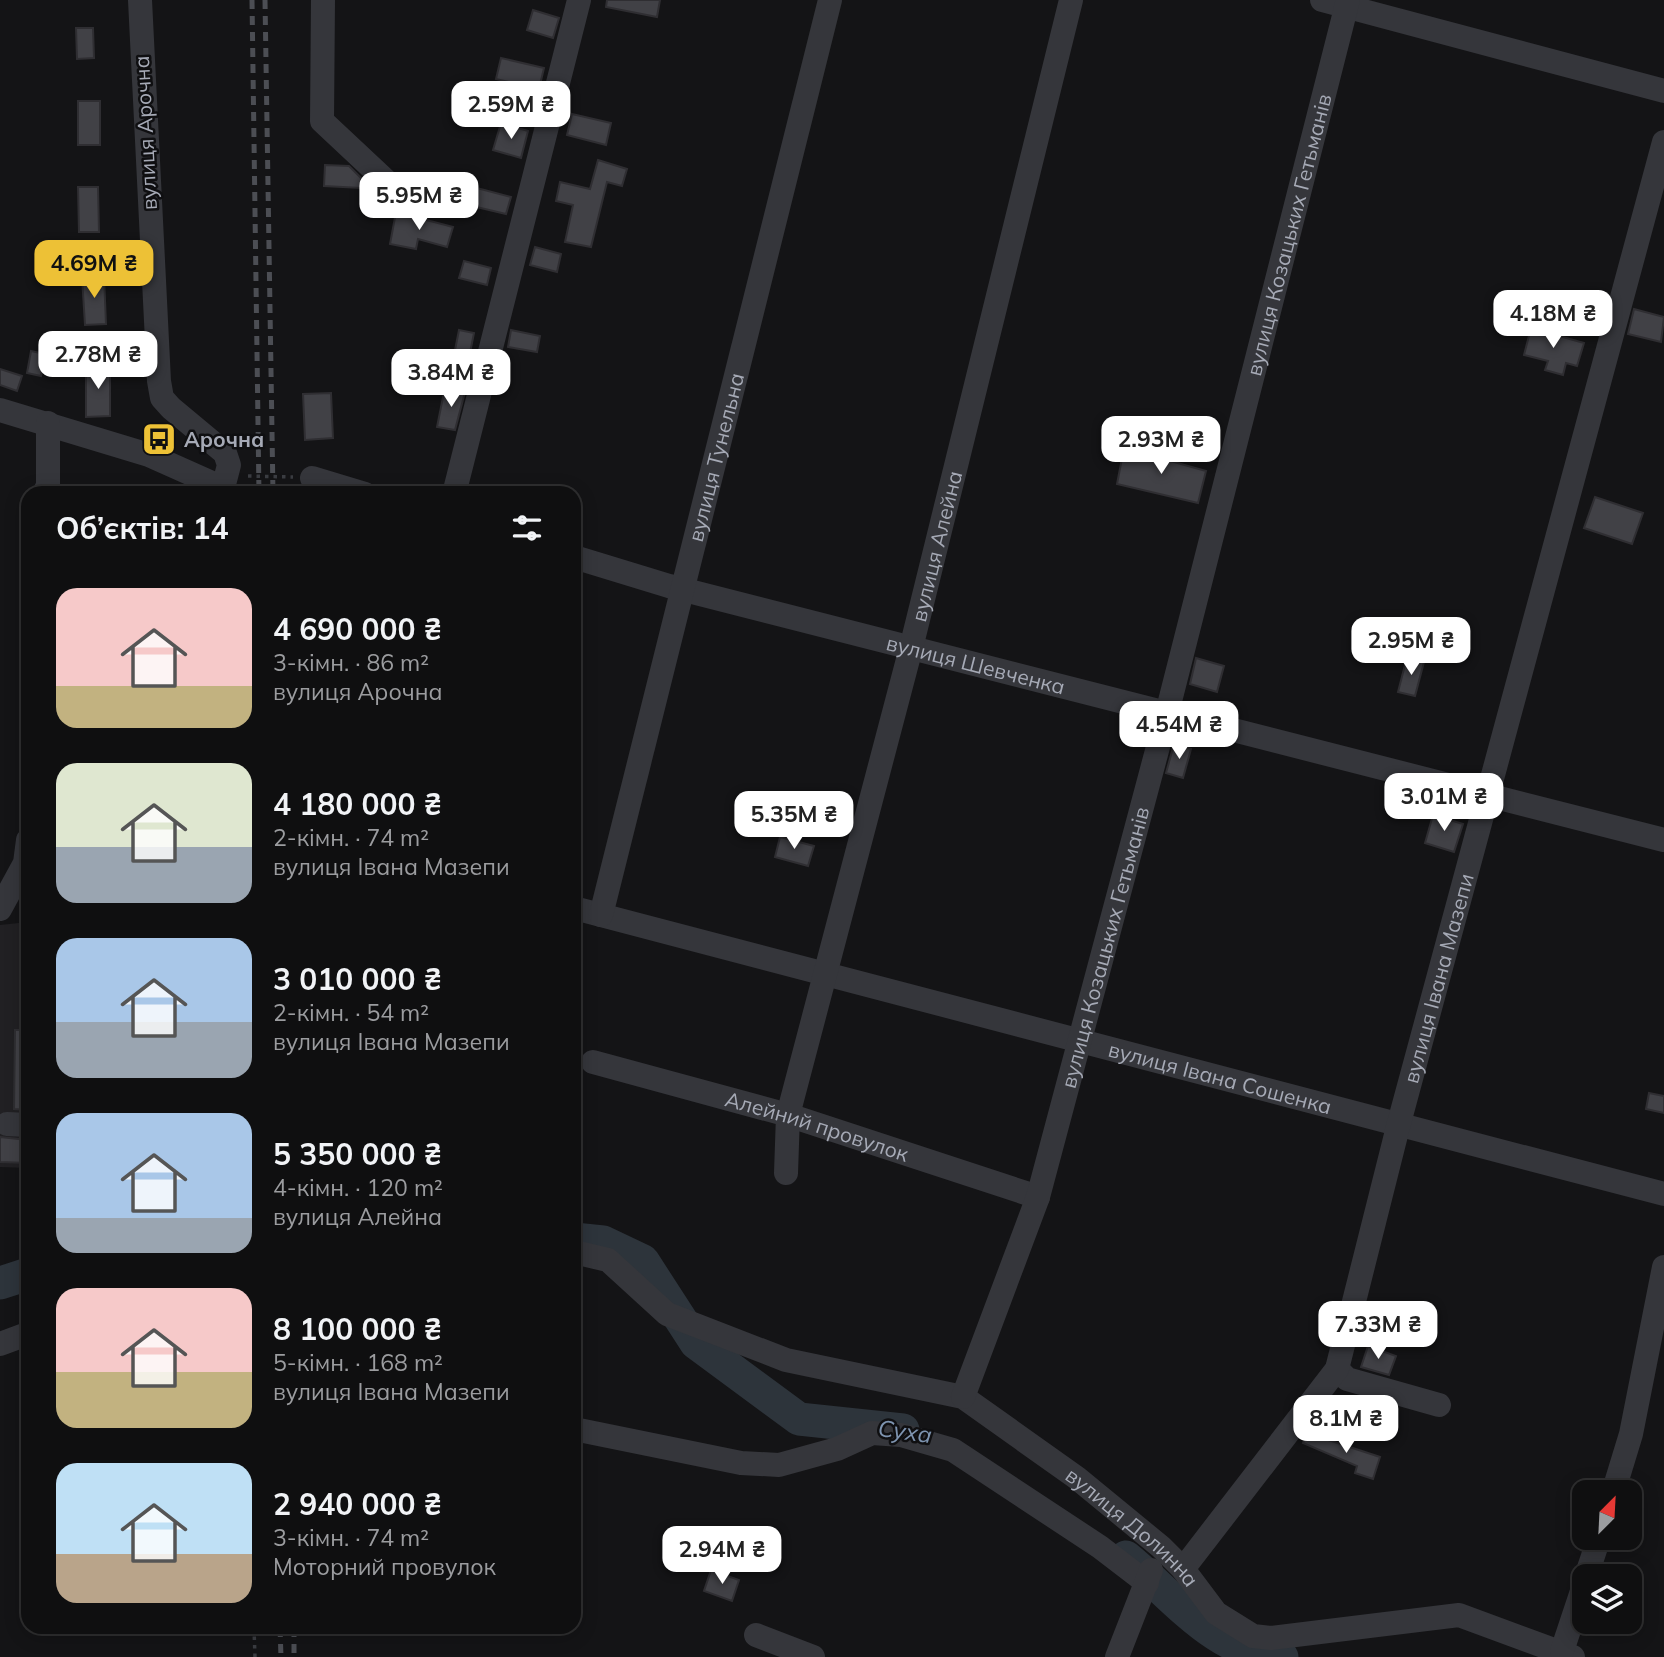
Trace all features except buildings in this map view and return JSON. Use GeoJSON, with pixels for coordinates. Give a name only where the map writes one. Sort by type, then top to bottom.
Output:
{"type":"FeatureCollection","features":[{"type":"Feature","properties":{"kind":"street","name":"вулиця Арочна"},"geometry":{"type":"LineString","coordinates":[[140,0],[159,381],[162,398],[171,408],[225,454],[229,464],[224,486]]}},
{"type":"Feature","properties":{"kind":"street"},"geometry":{"type":"LineString","coordinates":[[323,0],[321,121],[385,180]]}},
{"type":"Feature","properties":{"kind":"street"},"geometry":{"type":"LineString","coordinates":[[456,486],[579,0]]}},
{"type":"Feature","properties":{"kind":"street","name":"вулиця Тунельна"},"geometry":{"type":"LineString","coordinates":[[601,915],[830,0]]}},
{"type":"Feature","properties":{"kind":"street","name":"вулиця Алейна"},"geometry":{"type":"LineString","coordinates":[[786,1173],[788,1115],[823,973],[911,648],[1071,0]]}},
{"type":"Feature","properties":{"kind":"street"},"geometry":{"type":"LineString","coordinates":[[1322,0],[1348,3],[1664,91]]}},
{"type":"Feature","properties":{"kind":"street","name":"вулиця Козацьких Гетьманів"},"geometry":{"type":"LineString","coordinates":[[963,1397],[1038,1197],[1167,713],[1348,3]]}},
{"type":"Feature","properties":{"kind":"street","name":"вулиця Івана Мазепи"},"geometry":{"type":"LineString","coordinates":[[1183,1569],[1336,1369],[1399,1122],[1664,142]]}},
{"type":"Feature","properties":{"kind":"street"},"geometry":{"type":"LineString","coordinates":[[0,410],[149,455],[219,486]]}},
{"type":"Feature","properties":{"kind":"street"},"geometry":{"type":"LineString","coordinates":[[47,486],[48,423]]}},
{"type":"Feature","properties":{"kind":"street"},"geometry":{"type":"LineString","coordinates":[[312,478],[338,486]]}},
{"type":"Feature","properties":{"kind":"street","name":"вулиця Шевченка"},"geometry":{"type":"LineString","coordinates":[[581,559],[681,589],[1664,840]]}},
{"type":"Feature","properties":{"kind":"street"},"geometry":{"type":"LineString","coordinates":[[0,909],[21,870]]}},
{"type":"Feature","properties":{"kind":"street","name":"вулиця Івана Сошенка"},"geometry":{"type":"LineString","coordinates":[[581,910],[1080,1042],[1399,1122],[1664,1194]]}},
{"type":"Feature","properties":{"kind":"street","name":"Алейний провулок"},"geometry":{"type":"LineString","coordinates":[[593,1062],[788,1115],[1038,1197]]}},
{"type":"Feature","properties":{"kind":"street","name":"вулиця Долинна"},"geometry":{"type":"LineString","coordinates":[[581,1254],[608,1260],[667,1314],[786,1360],[963,1397],[1077,1478],[1158,1551],[1183,1569],[1216,1613],[1253,1636],[1271,1638],[1459,1615],[1567,1654]]}},
{"type":"Feature","properties":{"kind":"street"},"geometry":{"type":"LineString","coordinates":[[1617,1480],[1631,1434],[1664,1267]]}},
{"type":"Feature","properties":{"kind":"street"},"geometry":{"type":"LineString","coordinates":[[0,1344],[21,1336]]}},
{"type":"Feature","properties":{"kind":"street"},"geometry":{"type":"LineString","coordinates":[[1336,1369],[1347,1379],[1439,1405]]}},
{"type":"Feature","properties":{"kind":"street","name":"вулиця Долинна"},"geometry":{"type":"LineString","coordinates":[[581,1430],[741,1463],[779,1465],[837,1450],[872,1433],[901,1435],[953,1450],[1100,1547],[1147,1583]]}},
{"type":"Feature","properties":{"kind":"street"},"geometry":{"type":"LineString","coordinates":[[1117,1657],[1158,1551]]}},
{"type":"Feature","properties":{"kind":"street"},"geometry":{"type":"LineString","coordinates":[[1567,1654],[1572,1634]]}},
{"type":"Feature","properties":{"kind":"street"},"geometry":{"type":"LineString","coordinates":[[755,1635],[813,1657]]}},
{"type":"Feature","properties":{"kind":"path"},"geometry":{"type":"LineString","coordinates":[[227,486],[248,475],[312,478]]}},
{"type":"Feature","properties":{"kind":"path"},"geometry":{"type":"LineString","coordinates":[[254,1634],[255,1657]]}},
{"type":"Feature","properties":{"kind":"shaded area"},"geometry":{"type":"Polygon","coordinates":[[[21,923],[21,1168],[0,1167],[0,925],[21,923]]]}},
{"type":"Feature","properties":{"kind":"waterway","name":"Суха"},"geometry":{"type":"LineString","coordinates":[[581,1240],[603,1242],[643,1261],[696,1343],[799,1419],[903,1430]]}},
{"type":"Feature","properties":{"kind":"waterway","name":"Суха"},"geometry":{"type":"LineString","coordinates":[[0,1283],[21,1276]]}},
{"type":"Feature","properties":{"kind":"waterway","name":"Суха"},"geometry":{"type":"LineString","coordinates":[[1126,1557],[1216,1634],[1236,1646],[1258,1654],[1282,1657]]}},
{"type":"Feature","properties":{"kind":"railway"},"geometry":{"type":"LineString","coordinates":[[252,0],[259,486]]}},
{"type":"Feature","properties":{"kind":"railway"},"geometry":{"type":"LineString","coordinates":[[265,0],[273,486]]}},
{"type":"Feature","properties":{"kind":"railway"},"geometry":{"type":"LineString","coordinates":[[280,1634],[281,1657]]}},
{"type":"Feature","properties":{"kind":"railway"},"geometry":{"type":"LineString","coordinates":[[294,1634],[294,1657]]}},
{"type":"Feature","properties":{"kind":"place","name":"Арочна"},"geometry":{"type":"Point","coordinates":[159,439]}}]}
